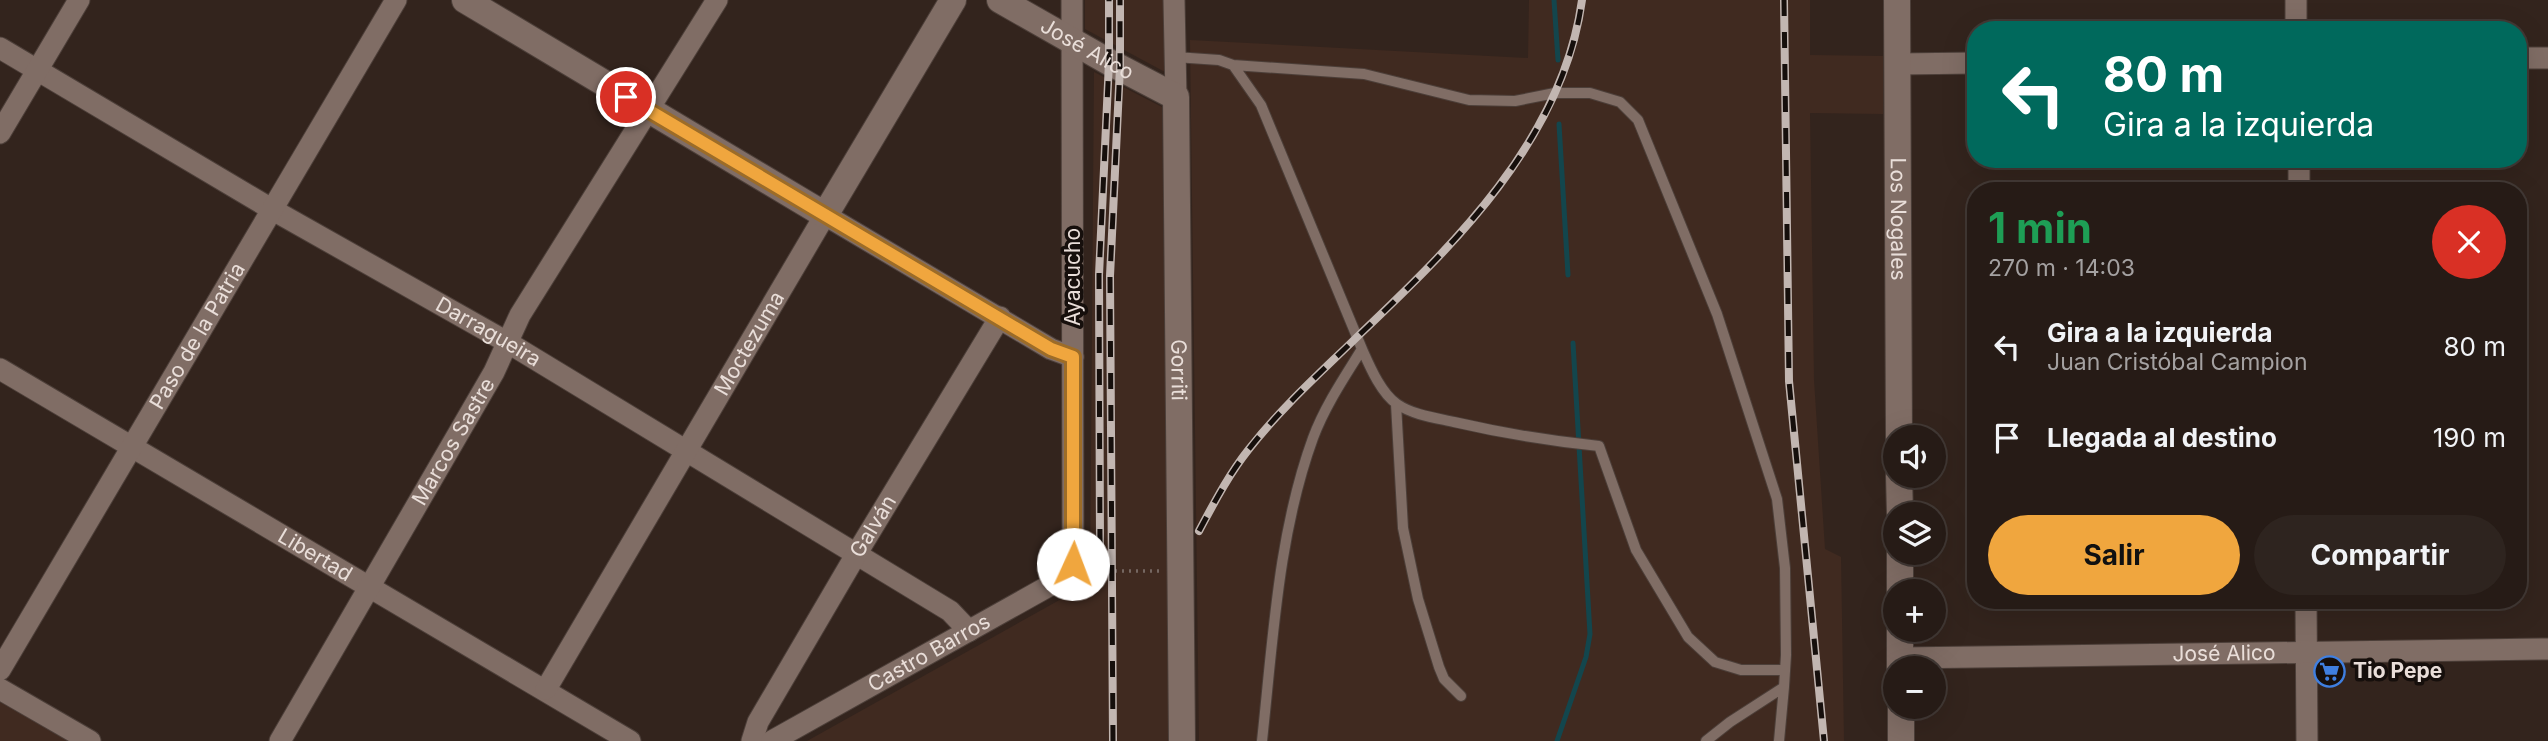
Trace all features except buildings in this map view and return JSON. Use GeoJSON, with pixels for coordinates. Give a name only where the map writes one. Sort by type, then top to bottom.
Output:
{"type":"FeatureCollection","features":[{"type":"Feature","properties":{"kind":"street"},"geometry":{"type":"LineString","coordinates":[[0,134],[79,0]]}},
{"type":"Feature","properties":{"kind":"street","name":"Paso de la Patria"},"geometry":{"type":"LineString","coordinates":[[0,670],[396,0]]}},
{"type":"Feature","properties":{"kind":"street"},"geometry":{"type":"LineString","coordinates":[[465,0],[1051,349],[1073,357]]}},
{"type":"Feature","properties":{"kind":"street","name":"Marcos Sastre"},"geometry":{"type":"LineString","coordinates":[[280,741],[494,372],[520,315],[717,0]]}},
{"type":"Feature","properties":{"kind":"street","name":"Moctezuma"},"geometry":{"type":"LineString","coordinates":[[546,690],[685,449],[953,0]]}},
{"type":"Feature","properties":{"kind":"street","name":"José Alico"},"geometry":{"type":"LineString","coordinates":[[1000,0],[1176,97]]}},
{"type":"Feature","properties":{"kind":"street","name":"Ayacucho"},"geometry":{"type":"LineString","coordinates":[[1071,563],[1072,0]]}},
{"type":"Feature","properties":{"kind":"street","name":"Gorriti"},"geometry":{"type":"LineString","coordinates":[[1174,0],[1182,741]]}},
{"type":"Feature","properties":{"kind":"street","name":"Los Nogales"},"geometry":{"type":"LineString","coordinates":[[1897,0],[1899,425]]}},
{"type":"Feature","properties":{"kind":"street"},"geometry":{"type":"LineString","coordinates":[[2296,0],[2296,21]]}},
{"type":"Feature","properties":{"kind":"street","name":"Darragueira"},"geometry":{"type":"LineString","coordinates":[[0,48],[273,210],[507,342],[685,449],[950,611],[969,631]]}},
{"type":"Feature","properties":{"kind":"street"},"geometry":{"type":"LineString","coordinates":[[2527,58],[2548,58]]}},
{"type":"Feature","properties":{"kind":"street"},"geometry":{"type":"LineString","coordinates":[[1898,64],[1967,63]]}},
{"type":"Feature","properties":{"kind":"street","name":"Galván"},"geometry":{"type":"LineString","coordinates":[[752,741],[758,723],[857,553],[1000,317]]}},
{"type":"Feature","properties":{"kind":"street","name":"Libertad"},"geometry":{"type":"LineString","coordinates":[[0,369],[630,741]]}},
{"type":"Feature","properties":{"kind":"street","name":"Castro Barros"},"geometry":{"type":"LineString","coordinates":[[772,741],[1056,582],[1071,563]]}},
{"type":"Feature","properties":{"kind":"street"},"geometry":{"type":"LineString","coordinates":[[2306,609],[2307,741]]}},
{"type":"Feature","properties":{"kind":"street","name":"José Alico"},"geometry":{"type":"LineString","coordinates":[[1946,663],[2307,652],[2548,649]]}},
{"type":"Feature","properties":{"kind":"street"},"geometry":{"type":"LineString","coordinates":[[0,690],[90,741]]}},
{"type":"Feature","properties":{"kind":"street"},"geometry":{"type":"LineString","coordinates":[[1901,719],[1902,741]]}},
{"type":"Feature","properties":{"kind":"lane"},"geometry":{"type":"LineString","coordinates":[[1175,57],[1219,60],[1233,65],[1364,74],[1469,100],[1514,101],[1555,93],[1590,93],[1620,102],[1638,120],[1717,314],[1777,499],[1786,568],[1785,670],[1779,741]]}},
{"type":"Feature","properties":{"kind":"lane"},"geometry":{"type":"LineString","coordinates":[[1233,65],[1261,105],[1362,349],[1377,378],[1396,404],[1427,416],[1465,425],[1599,446],[1636,550],[1688,637],[1715,662],[1741,670],[1785,670]]}},
{"type":"Feature","properties":{"kind":"lane"},"geometry":{"type":"LineString","coordinates":[[1262,741],[1276,606],[1292,505],[1314,436],[1333,394],[1362,349]]}},
{"type":"Feature","properties":{"kind":"lane"},"geometry":{"type":"LineString","coordinates":[[1396,404],[1402,528],[1415,587],[1444,679],[1461,696]]}},
{"type":"Feature","properties":{"kind":"lane"},"geometry":{"type":"LineString","coordinates":[[1706,741],[1784,687]]}},
{"type":"Feature","properties":{"kind":"path"},"geometry":{"type":"LineString","coordinates":[[1071,563],[1180,571]]}},
{"type":"Feature","properties":{"kind":"shaded area"},"geometry":{"type":"Polygon","coordinates":[[[1085,0],[1164,0],[1165,72],[1085,29],[1085,0]]]}},
{"type":"Feature","properties":{"kind":"shaded area"},"geometry":{"type":"Polygon","coordinates":[[[1529,0],[1810,0],[1810,55],[1883,56],[1883,114],[1810,113],[1814,380],[1825,549],[1841,557],[1844,741],[1199,741],[1190,40],[1528,58],[1529,0]]]}},
{"type":"Feature","properties":{"kind":"shaded area"},"geometry":{"type":"Polygon","coordinates":[[[1094,72],[1162,107],[1169,741],[807,741],[1090,583],[1094,72]]]}},
{"type":"Feature","properties":{"kind":"shaded area"},"geometry":{"type":"Polygon","coordinates":[[[0,695],[78,741],[0,741],[0,695]]]}},
{"type":"Feature","properties":{"kind":"waterway"},"geometry":{"type":"LineString","coordinates":[[1554,0],[1558,60]]}},
{"type":"Feature","properties":{"kind":"waterway"},"geometry":{"type":"LineString","coordinates":[[1559,124],[1568,275]]}},
{"type":"Feature","properties":{"kind":"waterway"},"geometry":{"type":"LineString","coordinates":[[1557,741],[1586,657],[1590,634],[1573,343]]}},
{"type":"Feature","properties":{"kind":"railway"},"geometry":{"type":"LineString","coordinates":[[1100,545],[1099,275],[1109,62],[1109,0]]}},
{"type":"Feature","properties":{"kind":"railway"},"geometry":{"type":"LineString","coordinates":[[1113,741],[1110,276],[1120,67],[1120,0]]}},
{"type":"Feature","properties":{"kind":"railway"},"geometry":{"type":"LineString","coordinates":[[1199,531],[1228,479],[1274,419],[1430,266],[1498,187],[1528,144],[1552,99],[1571,51],[1582,0]]}},
{"type":"Feature","properties":{"kind":"railway"},"geometry":{"type":"LineString","coordinates":[[1784,0],[1789,381],[1824,741]]}},
{"type":"Feature","properties":{"kind":"place","name":"Tio Pepe"},"geometry":{"type":"Point","coordinates":[2330,671]}},
{"type":"Feature","properties":{"kind":"route"},"geometry":{"type":"LineString","coordinates":[[626,97],[1051,349],[1073,357],[1073,564]]}}]}
